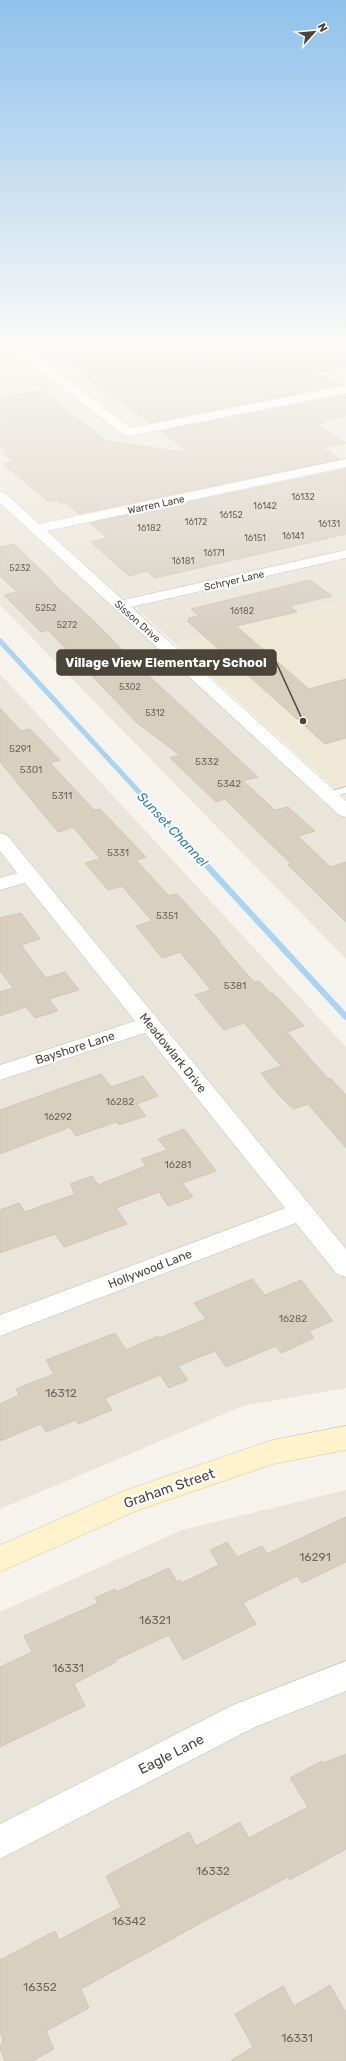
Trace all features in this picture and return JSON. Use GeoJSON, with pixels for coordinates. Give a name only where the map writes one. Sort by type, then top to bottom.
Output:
{"type":"FeatureCollection","features":[{"type":"Feature","properties":{"kind":"street","name":"Warren Lane"},"geometry":{"type":"LineString","coordinates":[[37,529],[346,464]]}},
{"type":"Feature","properties":{"kind":"street","name":"Sisson Drive"},"geometry":{"type":"LineString","coordinates":[[0,496],[346,811]]}},
{"type":"Feature","properties":{"kind":"street","name":"Schryer Lane"},"geometry":{"type":"LineString","coordinates":[[121,606],[346,554]]}},
{"type":"Feature","properties":{"kind":"street","name":"Meadowlark Drive"},"geometry":{"type":"LineString","coordinates":[[0,839],[346,1267]]}},
{"type":"Feature","properties":{"kind":"street"},"geometry":{"type":"LineString","coordinates":[[0,884],[30,876]]}},
{"type":"Feature","properties":{"kind":"street","name":"Bayshore Lane"},"geometry":{"type":"LineString","coordinates":[[0,1073],[149,1024]]}},
{"type":"Feature","properties":{"kind":"street","name":"Hollywood Lane"},"geometry":{"type":"LineString","coordinates":[[0,1326],[300,1212]]}},
{"type":"Feature","properties":{"kind":"street","name":"Graham Street"},"geometry":{"type":"LineString","coordinates":[[0,1559],[126,1502],[273,1452],[346,1438]]}},
{"type":"Feature","properties":{"kind":"street","name":"Eagle Lane"},"geometry":{"type":"LineString","coordinates":[[0,1842],[244,1716],[346,1676]]}},
{"type":"Feature","properties":{"kind":"lane"},"geometry":{"type":"LineString","coordinates":[[328,795],[346,790]]}},
{"type":"Feature","properties":{"kind":"shaded area"},"geometry":{"type":"Polygon","coordinates":[[[0,442],[346,442],[346,601],[174,643],[100,573],[346,815],[346,959],[0,605],[0,442]]]}},
{"type":"Feature","properties":{"kind":"shaded area"},"geometry":{"type":"Polygon","coordinates":[[[346,601],[346,799],[174,643],[346,601]]]}},
{"type":"Feature","properties":{"kind":"shaded area"},"geometry":{"type":"Polygon","coordinates":[[[0,674],[346,1047],[346,1388],[243,1406],[0,1509],[0,674]]]}},
{"type":"Feature","properties":{"kind":"shaded area"},"geometry":{"type":"Polygon","coordinates":[[[346,1490],[346,2061],[0,2061],[0,1612],[182,1530],[346,1490]]]}},
{"type":"Feature","properties":{"kind":"building"},"geometry":{"type":"Polygon","coordinates":[[[0,442],[115,442],[190,453],[176,442],[346,443],[323,448],[340,459],[79,514],[66,502],[60,503],[57,500],[49,502],[3,464],[14,462],[2,452],[7,451],[0,445],[0,442]]]}},
{"type":"Feature","properties":{"kind":"building"},"geometry":{"type":"Polygon","coordinates":[[[346,469],[346,534],[155,578],[147,571],[129,576],[91,542],[107,538],[90,523],[346,469]]]}},
{"type":"Feature","properties":{"kind":"building"},"geometry":{"type":"Polygon","coordinates":[[[14,544],[52,581],[50,581],[92,619],[136,664],[258,777],[243,781],[275,810],[288,807],[315,831],[298,836],[330,867],[346,862],[346,922],[288,865],[291,864],[225,799],[216,802],[170,758],[180,755],[137,723],[48,630],[41,632],[4,595],[17,592],[0,576],[0,547],[14,544]]]}},
{"type":"Feature","properties":{"kind":"building"},"geometry":{"type":"Polygon","coordinates":[[[310,580],[332,596],[290,606],[297,612],[236,626],[309,689],[346,679],[346,738],[325,744],[187,621],[190,620],[188,618],[199,616],[191,609],[310,580]]]}},
{"type":"Feature","properties":{"kind":"building"},"geometry":{"type":"Polygon","coordinates":[[[0,708],[21,731],[30,729],[60,760],[50,763],[94,810],[100,809],[146,857],[136,860],[169,896],[177,894],[220,941],[218,941],[254,982],[259,981],[271,994],[273,993],[304,1026],[287,1032],[328,1079],[330,1078],[346,1095],[346,1148],[308,1104],[293,1109],[276,1092],[261,1073],[281,1066],[244,1023],[224,1030],[195,995],[211,990],[180,952],[162,958],[136,926],[152,921],[122,886],[108,890],[85,863],[100,859],[73,827],[58,832],[0,762],[0,708]]]}},
{"type":"Feature","properties":{"kind":"building"},"geometry":{"type":"Polygon","coordinates":[[[21,913],[40,939],[21,945],[46,978],[65,972],[79,990],[49,999],[58,1011],[35,1018],[26,1007],[0,1016],[0,992],[13,988],[0,971],[0,918],[21,913]]]}},
{"type":"Feature","properties":{"kind":"building"},"geometry":{"type":"Polygon","coordinates":[[[101,1074],[111,1087],[143,1076],[158,1096],[137,1104],[146,1116],[119,1125],[116,1122],[76,1136],[70,1127],[0,1154],[0,1110],[101,1074]]]}},
{"type":"Feature","properties":{"kind":"building"},"geometry":{"type":"Polygon","coordinates":[[[184,1129],[216,1171],[182,1183],[193,1197],[168,1206],[159,1192],[116,1208],[127,1224],[64,1247],[55,1234],[0,1253],[0,1210],[19,1203],[25,1212],[75,1194],[70,1184],[92,1176],[98,1185],[146,1166],[141,1159],[167,1150],[158,1139],[184,1129]]]}},
{"type":"Feature","properties":{"kind":"building"},"geometry":{"type":"Polygon","coordinates":[[[252,1279],[265,1295],[301,1280],[333,1321],[309,1331],[314,1338],[281,1353],[276,1346],[226,1367],[215,1351],[178,1366],[188,1380],[169,1388],[160,1375],[105,1398],[112,1410],[78,1424],[76,1420],[46,1432],[41,1424],[0,1441],[0,1404],[19,1395],[16,1389],[54,1374],[46,1360],[115,1333],[126,1350],[158,1336],[160,1338],[206,1319],[194,1303],[252,1279]]]}},
{"type":"Feature","properties":{"kind":"building"},"geometry":{"type":"Polygon","coordinates":[[[346,1517],[346,1562],[302,1583],[297,1576],[243,1603],[256,1624],[183,1660],[169,1635],[115,1660],[116,1662],[74,1684],[85,1706],[0,1747],[0,1667],[32,1652],[24,1636],[98,1603],[95,1598],[115,1589],[116,1592],[169,1568],[177,1582],[180,1580],[182,1583],[219,1565],[210,1550],[227,1542],[237,1557],[262,1546],[267,1554],[346,1517]]]}},
{"type":"Feature","properties":{"kind":"building"},"geometry":{"type":"Polygon","coordinates":[[[346,1754],[346,1849],[290,1880],[288,1877],[199,1924],[81,1989],[89,2008],[46,2031],[54,2049],[32,2061],[5,2061],[0,2049],[3,2039],[0,2032],[0,1960],[55,1931],[59,1940],[121,1907],[106,1876],[189,1832],[196,1846],[240,1822],[249,1838],[308,1807],[290,1778],[322,1761],[323,1763],[346,1754]]]}},
{"type":"Feature","properties":{"kind":"building"},"geometry":{"type":"Polygon","coordinates":[[[330,1985],[346,2013],[346,2061],[230,2061],[253,2047],[235,2014],[283,1986],[294,2006],[330,1985]]]}},
{"type":"Feature","properties":{"kind":"waterway","name":"Sunset Channel"},"geometry":{"type":"LineString","coordinates":[[0,641],[151,805]]}},
{"type":"Feature","properties":{"kind":"waterway","name":"Sunset Channel"},"geometry":{"type":"LineString","coordinates":[[150,804],[346,1017]]}},
{"type":"Feature","properties":{"kind":"place","name":"Village View Elementary School"},"geometry":{"type":"Point","coordinates":[303,721]}}]}
